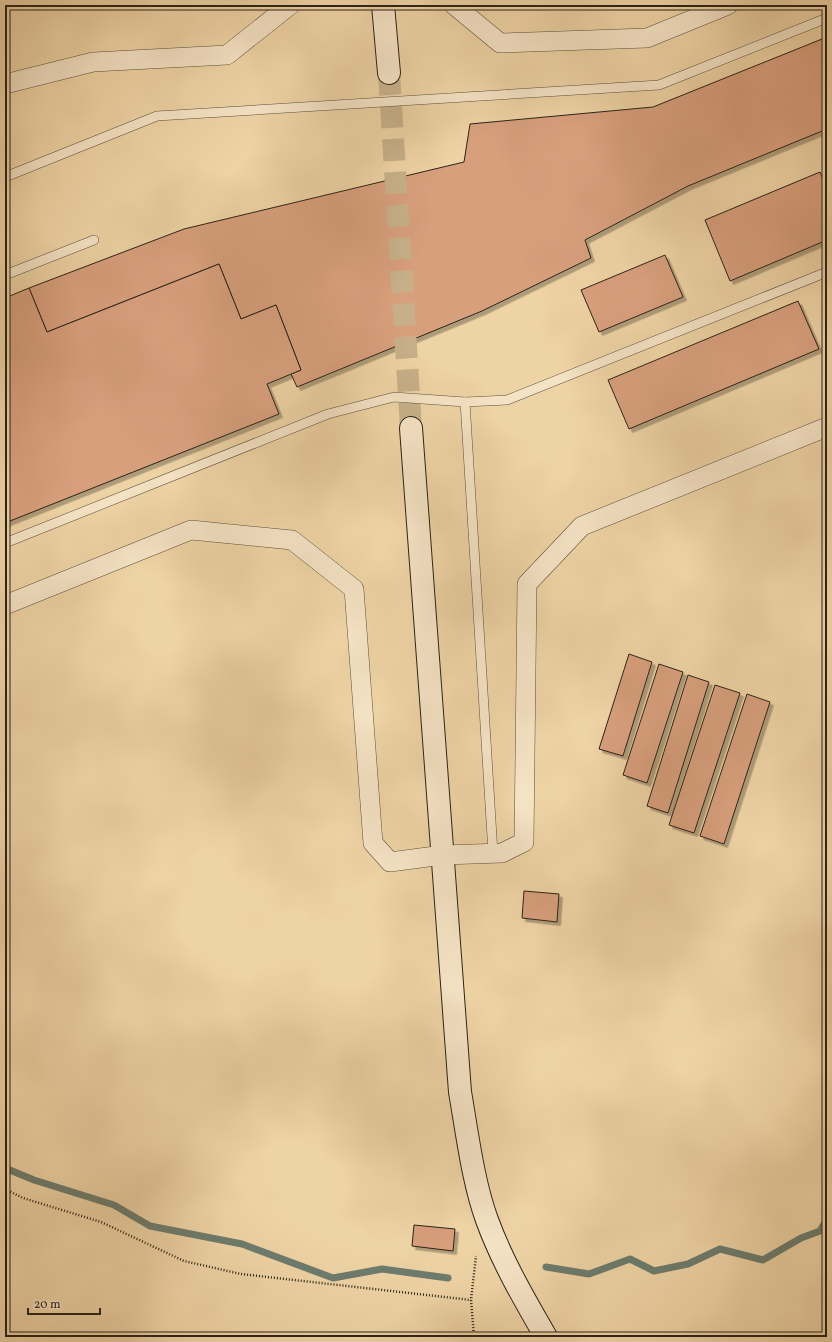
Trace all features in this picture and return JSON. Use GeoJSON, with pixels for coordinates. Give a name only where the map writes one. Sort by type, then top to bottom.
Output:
{"type":"FeatureCollection","features":[{"type":"Feature","properties":{"kind":"street"},"geometry":{"type":"LineString","coordinates":[[5,84],[93,62],[227,55],[290,5]]}},
{"type":"Feature","properties":{"kind":"street"},"geometry":{"type":"LineString","coordinates":[[383,5],[389,73]]}},
{"type":"Feature","properties":{"kind":"street"},"geometry":{"type":"LineString","coordinates":[[454,5],[500,43],[646,38],[728,5]]}},
{"type":"Feature","properties":{"kind":"street"},"geometry":{"type":"LineString","coordinates":[[5,605],[191,530],[292,540],[354,589],[373,843],[390,862],[443,855],[502,853],[524,842],[527,584],[582,526],[827,427]]}},
{"type":"Feature","properties":{"kind":"street"},"geometry":{"type":"LineString","coordinates":[[411,428],[460,1092],[472,1160],[487,1219],[518,1289],[546,1337]]}},
{"type":"Feature","properties":{"kind":"lane"},"geometry":{"type":"LineString","coordinates":[[5,177],[157,116],[658,85],[827,18]]}},
{"type":"Feature","properties":{"kind":"lane"},"geometry":{"type":"LineString","coordinates":[[5,275],[94,240]]}},
{"type":"Feature","properties":{"kind":"lane"},"geometry":{"type":"LineString","coordinates":[[5,543],[328,414],[394,397],[465,402],[507,400],[827,272]]}},
{"type":"Feature","properties":{"kind":"lane"},"geometry":{"type":"LineString","coordinates":[[465,402],[493,853]]}},
{"type":"Feature","properties":{"kind":"path"},"geometry":{"type":"LineString","coordinates":[[5,1189],[23,1198],[101,1222],[191,1262],[241,1274],[471,1300]]}},
{"type":"Feature","properties":{"kind":"path"},"geometry":{"type":"LineString","coordinates":[[474,1337],[471,1300],[476,1254]]}},
{"type":"Feature","properties":{"kind":"building"},"geometry":{"type":"Polygon","coordinates":[[[827,37],[827,129],[688,186],[585,240],[591,258],[482,311],[297,387],[291,374],[301,370],[276,305],[241,319],[219,264],[47,332],[29,288],[184,229],[464,162],[470,124],[653,107],[827,37]]]}},
{"type":"Feature","properties":{"kind":"building"},"geometry":{"type":"Polygon","coordinates":[[[820,172],[827,189],[827,240],[730,281],[705,220],[820,172]]]}},
{"type":"Feature","properties":{"kind":"building"},"geometry":{"type":"Polygon","coordinates":[[[665,255],[683,297],[599,332],[581,290],[665,255]]]}},
{"type":"Feature","properties":{"kind":"building"},"geometry":{"type":"Polygon","coordinates":[[[219,264],[241,319],[276,305],[301,370],[267,384],[279,414],[5,523],[5,298],[29,288],[47,332],[219,264]]]}},
{"type":"Feature","properties":{"kind":"building"},"geometry":{"type":"Polygon","coordinates":[[[798,301],[819,349],[629,429],[608,380],[798,301]]]}},
{"type":"Feature","properties":{"kind":"building"},"geometry":{"type":"Polygon","coordinates":[[[629,654],[652,662],[623,756],[599,749],[629,654]]]}},
{"type":"Feature","properties":{"kind":"building"},"geometry":{"type":"Polygon","coordinates":[[[659,664],[683,672],[647,783],[623,775],[659,664]]]}},
{"type":"Feature","properties":{"kind":"building"},"geometry":{"type":"Polygon","coordinates":[[[688,675],[709,682],[668,813],[647,806],[688,675]]]}},
{"type":"Feature","properties":{"kind":"building"},"geometry":{"type":"Polygon","coordinates":[[[715,685],[740,693],[694,833],[669,825],[715,685]]]}},
{"type":"Feature","properties":{"kind":"building"},"geometry":{"type":"Polygon","coordinates":[[[747,694],[770,702],[724,844],[700,836],[747,694]]]}},
{"type":"Feature","properties":{"kind":"building"},"geometry":{"type":"Polygon","coordinates":[[[524,891],[559,894],[557,922],[522,918],[524,891]]]}},
{"type":"Feature","properties":{"kind":"building"},"geometry":{"type":"Polygon","coordinates":[[[414,1225],[455,1229],[453,1251],[412,1246],[414,1225]]]}},
{"type":"Feature","properties":{"kind":"waterway"},"geometry":{"type":"LineString","coordinates":[[5,1168],[34,1180],[114,1205],[150,1226],[242,1244],[333,1278],[382,1269],[448,1278]]}},
{"type":"Feature","properties":{"kind":"waterway"},"geometry":{"type":"LineString","coordinates":[[546,1267],[589,1274],[630,1259],[654,1271],[688,1264],[720,1249],[763,1260],[801,1238],[820,1231],[827,1219]]}},
{"type":"Feature","properties":{"kind":"tunnel"},"geometry":{"type":"LineString","coordinates":[[389,73],[411,428]]}}]}
